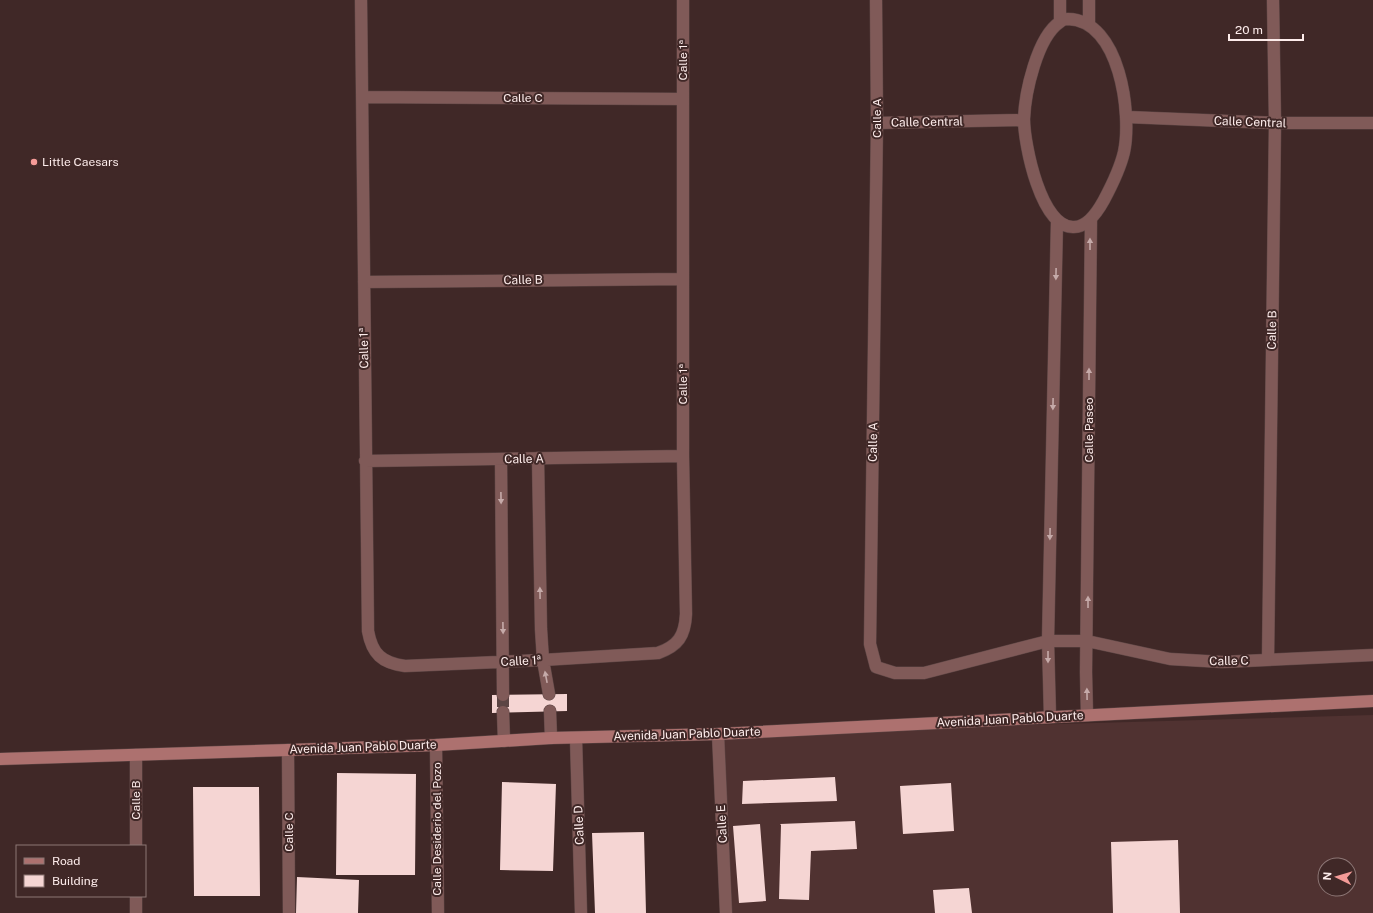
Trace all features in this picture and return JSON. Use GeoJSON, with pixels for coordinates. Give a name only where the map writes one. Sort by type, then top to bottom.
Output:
{"type":"FeatureCollection","features":[{"type":"Feature","properties":{"kind":"street","name":"Calle 1ª"},"geometry":{"type":"LineString","coordinates":[[361,0],[368,631],[370,642],[375,652],[383,660],[394,665],[405,666],[658,653],[668,650],[676,644],[682,635],[686,625],[683,456],[683,0]]}},
{"type":"Feature","properties":{"kind":"street","name":"Calle A"},"geometry":{"type":"LineString","coordinates":[[876,0],[877,123],[870,644],[876,667],[895,673],[924,673],[1048,640],[1087,641]]}},
{"type":"Feature","properties":{"kind":"street"},"geometry":{"type":"LineString","coordinates":[[1060,0],[1060,22]]}},
{"type":"Feature","properties":{"kind":"street"},"geometry":{"type":"LineString","coordinates":[[1089,0],[1090,24]]}},
{"type":"Feature","properties":{"kind":"street","name":"Calle B"},"geometry":{"type":"LineString","coordinates":[[1268,660],[1274,123],[1273,0]]}},
{"type":"Feature","properties":{"kind":"street"},"geometry":{"type":"LineString","coordinates":[[1068,18],[1082,20],[1090,24],[1099,34],[1112,54],[1124,91],[1127,117],[1124,152],[1112,186],[1091,219],[1082,225],[1074,227],[1066,226],[1057,221],[1042,197],[1031,166],[1026,143],[1024,120],[1027,94],[1032,71],[1049,33],[1060,22],[1068,18]]}},
{"type":"Feature","properties":{"kind":"street","name":"Calle C"},"geometry":{"type":"LineString","coordinates":[[362,97],[683,99]]}},
{"type":"Feature","properties":{"kind":"street","name":"Calle Central"},"geometry":{"type":"LineString","coordinates":[[1127,117],[1274,123],[1373,123]]}},
{"type":"Feature","properties":{"kind":"street","name":"Calle Central"},"geometry":{"type":"LineString","coordinates":[[877,123],[1024,120]]}},
{"type":"Feature","properties":{"kind":"street","name":"Calle Paseo"},"geometry":{"type":"LineString","coordinates":[[1087,716],[1091,219]]}},
{"type":"Feature","properties":{"kind":"street"},"geometry":{"type":"LineString","coordinates":[[1050,717],[1048,640],[1057,221]]}},
{"type":"Feature","properties":{"kind":"street","name":"Calle B"},"geometry":{"type":"LineString","coordinates":[[364,282],[683,279]]}},
{"type":"Feature","properties":{"kind":"street","name":"Calle A"},"geometry":{"type":"LineString","coordinates":[[366,461],[683,456]]}},
{"type":"Feature","properties":{"kind":"street"},"geometry":{"type":"LineString","coordinates":[[538,458],[541,629],[543,660],[549,694]]}},
{"type":"Feature","properties":{"kind":"street"},"geometry":{"type":"LineString","coordinates":[[501,459],[503,695]]}},
{"type":"Feature","properties":{"kind":"street","name":"Calle C"},"geometry":{"type":"LineString","coordinates":[[1087,641],[1170,659],[1222,662],[1373,654]]}},
{"type":"Feature","properties":{"kind":"street","name":"Avenida Juan Pablo Duarte"},"geometry":{"type":"LineString","coordinates":[[0,759],[436,745],[551,738],[718,734],[1373,701]]}},
{"type":"Feature","properties":{"kind":"street"},"geometry":{"type":"LineString","coordinates":[[550,711],[551,738]]}},
{"type":"Feature","properties":{"kind":"street"},"geometry":{"type":"LineString","coordinates":[[503,712],[504,741]]}},
{"type":"Feature","properties":{"kind":"street","name":"Calle E"},"geometry":{"type":"LineString","coordinates":[[718,734],[726,913]]}},
{"type":"Feature","properties":{"kind":"street","name":"Calle D"},"geometry":{"type":"LineString","coordinates":[[576,738],[581,913]]}},
{"type":"Feature","properties":{"kind":"street","name":"Calle Desiderio del Pozo"},"geometry":{"type":"LineString","coordinates":[[436,745],[438,913]]}},
{"type":"Feature","properties":{"kind":"street","name":"Calle C"},"geometry":{"type":"LineString","coordinates":[[288,750],[289,913]]}},
{"type":"Feature","properties":{"kind":"street","name":"Calle B"},"geometry":{"type":"LineString","coordinates":[[136,755],[136,845]]}},
{"type":"Feature","properties":{"kind":"street"},"geometry":{"type":"LineString","coordinates":[[136,897],[136,913]]}},
{"type":"Feature","properties":{"kind":"shaded area"},"geometry":{"type":"Polygon","coordinates":[[[1373,715],[1373,913],[726,913],[718,734],[1373,715]]]}},
{"type":"Feature","properties":{"kind":"building"},"geometry":{"type":"Polygon","coordinates":[[[567,694],[567,711],[492,713],[492,695],[567,694]]]}},
{"type":"Feature","properties":{"kind":"building"},"geometry":{"type":"Polygon","coordinates":[[[337,773],[416,774],[415,875],[336,875],[337,773]]]}},
{"type":"Feature","properties":{"kind":"building"},"geometry":{"type":"Polygon","coordinates":[[[835,777],[837,801],[742,804],[743,781],[835,777]]]}},
{"type":"Feature","properties":{"kind":"building"},"geometry":{"type":"Polygon","coordinates":[[[502,782],[556,784],[553,871],[500,870],[502,782]]]}},
{"type":"Feature","properties":{"kind":"building"},"geometry":{"type":"Polygon","coordinates":[[[951,783],[954,831],[903,834],[900,786],[951,783]]]}},
{"type":"Feature","properties":{"kind":"building"},"geometry":{"type":"Polygon","coordinates":[[[193,787],[259,787],[260,896],[194,896],[193,787]]]}},
{"type":"Feature","properties":{"kind":"building"},"geometry":{"type":"Polygon","coordinates":[[[855,821],[857,849],[811,851],[809,900],[779,899],[780,824],[855,821]]]}},
{"type":"Feature","properties":{"kind":"building"},"geometry":{"type":"Polygon","coordinates":[[[760,824],[766,901],[739,903],[733,826],[760,824]]]}},
{"type":"Feature","properties":{"kind":"building"},"geometry":{"type":"Polygon","coordinates":[[[644,832],[646,913],[595,913],[592,833],[644,832]]]}},
{"type":"Feature","properties":{"kind":"building"},"geometry":{"type":"Polygon","coordinates":[[[1178,840],[1180,913],[1113,913],[1111,842],[1178,840]]]}},
{"type":"Feature","properties":{"kind":"building"},"geometry":{"type":"Polygon","coordinates":[[[297,877],[359,880],[358,913],[296,913],[297,877]]]}},
{"type":"Feature","properties":{"kind":"building"},"geometry":{"type":"Polygon","coordinates":[[[969,888],[972,913],[935,913],[933,890],[969,888]]]}},
{"type":"Feature","properties":{"kind":"tunnel"},"geometry":{"type":"LineString","coordinates":[[503,695],[503,712]]}},
{"type":"Feature","properties":{"kind":"place","name":"Little Caesars"},"geometry":{"type":"Point","coordinates":[34,162]}}]}
